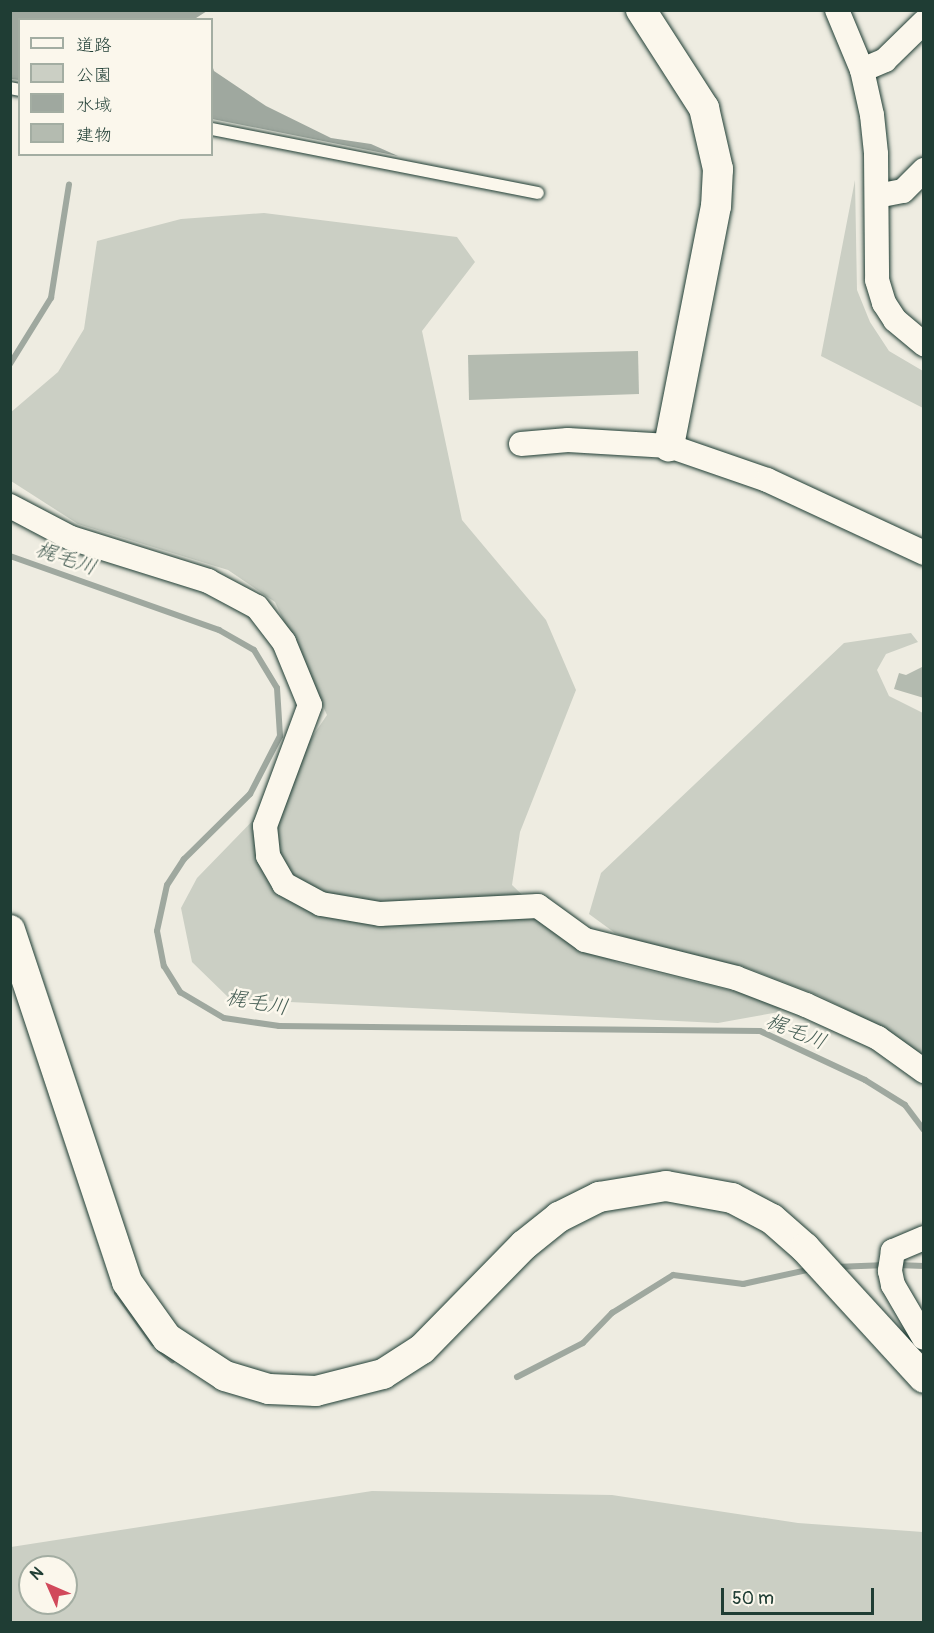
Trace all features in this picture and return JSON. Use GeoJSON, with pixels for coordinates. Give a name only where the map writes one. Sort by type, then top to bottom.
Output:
{"type":"FeatureCollection","features":[{"type":"Feature","properties":{"kind":"street"},"geometry":{"type":"LineString","coordinates":[[641,10],[704,108],[718,169],[716,206],[669,446]]}},
{"type":"Feature","properties":{"kind":"street"},"geometry":{"type":"LineString","coordinates":[[837,10],[862,69],[872,115],[877,196],[877,280],[884,303],[919,333]]}},
{"type":"Feature","properties":{"kind":"street"},"geometry":{"type":"LineString","coordinates":[[862,69],[885,60],[924,22]]}},
{"type":"Feature","properties":{"kind":"street"},"geometry":{"type":"LineString","coordinates":[[877,196],[903,190],[924,170]]}},
{"type":"Feature","properties":{"kind":"street"},"geometry":{"type":"LineString","coordinates":[[521,444],[568,440],[669,446],[767,480],[924,553]]}},
{"type":"Feature","properties":{"kind":"street"},"geometry":{"type":"LineString","coordinates":[[10,506],[71,538],[208,581],[257,608],[284,642],[310,705],[265,826],[268,856],[284,884],[321,904],[380,914],[538,906],[585,940],[736,978],[806,1005],[878,1038],[924,1071]]}},
{"type":"Feature","properties":{"kind":"street"},"geometry":{"type":"LineString","coordinates":[[10,930],[127,1282],[167,1338],[225,1376],[269,1389],[316,1391],[383,1374],[422,1349],[541,1230],[579,1206],[621,1191],[688,1187],[732,1198],[772,1219],[806,1248],[924,1378]]}},
{"type":"Feature","properties":{"kind":"street"},"geometry":{"type":"LineString","coordinates":[[924,1238],[891,1262],[893,1286],[924,1338]]}},
{"type":"Feature","properties":{"kind":"lane"},"geometry":{"type":"LineString","coordinates":[[213,129],[538,193]]}},
{"type":"Feature","properties":{"kind":"green space"},"geometry":{"type":"Polygon","coordinates":[[[855,180],[857,290],[870,322],[889,351],[923,371],[923,408],[821,356],[855,180]]]}},
{"type":"Feature","properties":{"kind":"green space"},"geometry":{"type":"Polygon","coordinates":[[[264,213],[457,237],[475,262],[422,331],[462,520],[546,620],[576,690],[520,832],[512,885],[542,914],[593,952],[621,964],[783,1003],[779,1012],[718,1023],[230,999],[192,962],[181,908],[197,878],[262,811],[327,715],[275,602],[228,570],[78,524],[11,481],[10,413],[58,372],[84,329],[97,241],[181,219],[264,213]]]}},
{"type":"Feature","properties":{"kind":"green space"},"geometry":{"type":"Polygon","coordinates":[[[911,633],[918,642],[886,654],[877,670],[889,696],[923,713],[923,1063],[885,1029],[820,996],[742,966],[669,953],[615,933],[589,914],[601,873],[844,643],[911,633]]]}},
{"type":"Feature","properties":{"kind":"green space"},"geometry":{"type":"Polygon","coordinates":[[[372,1491],[612,1495],[798,1523],[923,1532],[923,1622],[11,1622],[11,1547],[372,1491]]]}},
{"type":"Feature","properties":{"kind":"water"},"geometry":{"type":"Polygon","coordinates":[[[11,10],[207,11],[196,18],[18,18],[18,80],[11,79],[11,10]]]}},
{"type":"Feature","properties":{"kind":"water"},"geometry":{"type":"Polygon","coordinates":[[[213,68],[214,71],[266,106],[331,138],[371,144],[398,156],[213,119],[213,68]]]}},
{"type":"Feature","properties":{"kind":"building"},"geometry":{"type":"Polygon","coordinates":[[[638,351],[639,394],[469,400],[468,355],[638,351]]]}},
{"type":"Feature","properties":{"kind":"building"},"geometry":{"type":"Polygon","coordinates":[[[924,666],[924,698],[894,689],[899,673],[906,675],[924,666]]]}},
{"type":"Feature","properties":{"kind":"waterway","name":"梶毛川"},"geometry":{"type":"LineString","coordinates":[[10,364],[51,298],[69,184]]}},
{"type":"Feature","properties":{"kind":"waterway","name":"梶毛川"},"geometry":{"type":"LineString","coordinates":[[10,556],[219,630],[254,650],[277,688],[280,736],[250,794],[184,859],[167,885],[157,931],[164,966],[180,992],[224,1018],[279,1026],[760,1031],[865,1080],[905,1105],[924,1130]]}},
{"type":"Feature","properties":{"kind":"waterway"},"geometry":{"type":"LineString","coordinates":[[835,1267],[887,1265]]}},
{"type":"Feature","properties":{"kind":"waterway"},"geometry":{"type":"LineString","coordinates":[[897,1265],[924,1266]]}},
{"type":"Feature","properties":{"kind":"waterway"},"geometry":{"type":"LineString","coordinates":[[517,1377],[583,1343],[612,1313],[673,1275],[743,1284],[812,1269]]}},
{"type":"Feature","properties":{"kind":"waterway"},"geometry":{"type":"LineString","coordinates":[[117,1293],[153,1343]]}},
{"type":"Feature","properties":{"kind":"waterway"},"geometry":{"type":"LineString","coordinates":[[160,1350],[172,1360]]}}]}
